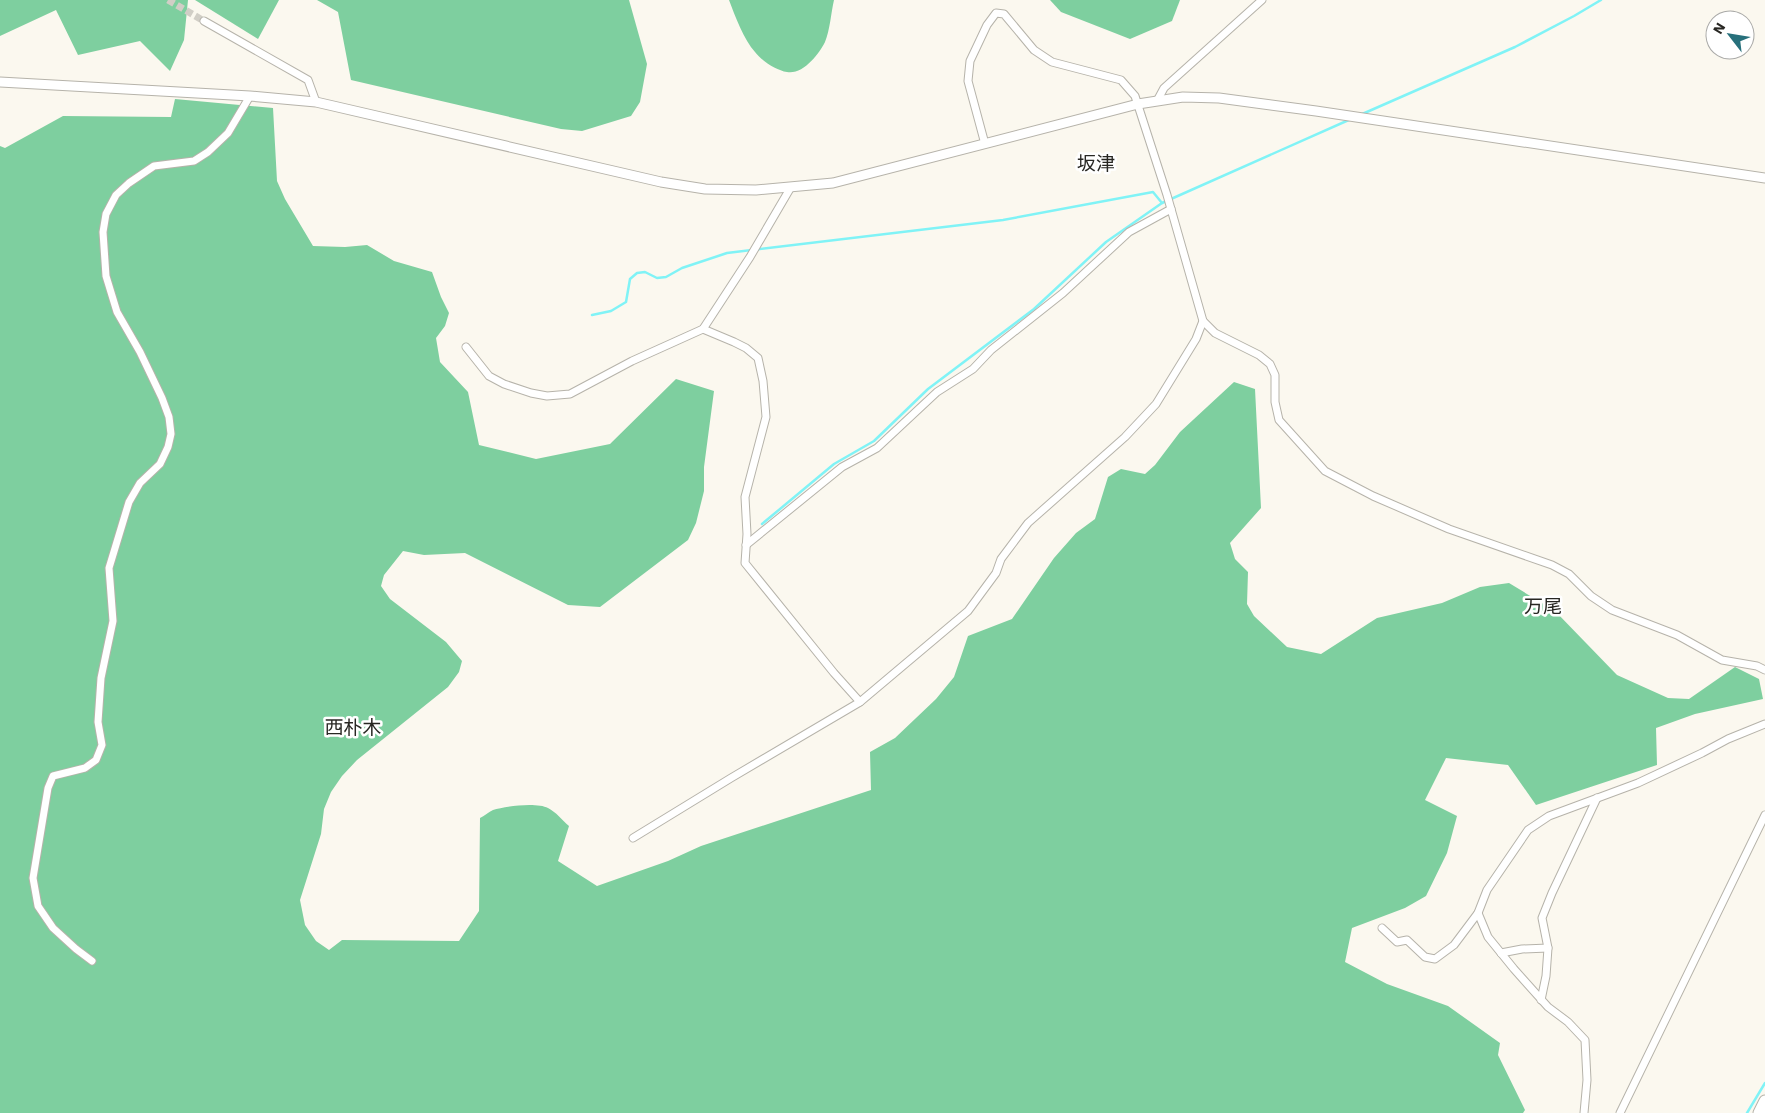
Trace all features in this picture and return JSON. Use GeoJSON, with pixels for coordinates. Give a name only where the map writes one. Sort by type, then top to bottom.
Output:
{"type":"FeatureCollection","features":[{"type":"Feature","properties":{"kind":"main road"},"geometry":{"type":"LineString","coordinates":[[1758,1113],[1765,1101]]}},
{"type":"Feature","properties":{"kind":"street"},"geometry":{"type":"LineString","coordinates":[[1157,101],[1164,88],[1262,0]]}},
{"type":"Feature","properties":{"kind":"street"},"geometry":{"type":"LineString","coordinates":[[985,144],[968,81],[970,62],[987,25],[996,13],[1004,14],[1034,50],[1052,62],[1120,80],[1135,96],[1171,207],[1203,322],[1215,333],[1259,355],[1270,364],[1275,375],[1274,402],[1279,420],[1325,471],[1373,496],[1448,529],[1552,565],[1569,574],[1591,596],[1612,610],[1677,635],[1722,660],[1757,666],[1765,670]]}},
{"type":"Feature","properties":{"kind":"street"},"geometry":{"type":"LineString","coordinates":[[204,21],[308,80],[316,102]]}},
{"type":"Feature","properties":{"kind":"street"},"geometry":{"type":"LineString","coordinates":[[0,82],[250,96],[316,102],[661,182],[705,188],[756,190],[833,183],[1138,104],[1183,97],[1219,98],[1765,178]]}},
{"type":"Feature","properties":{"kind":"street"},"geometry":{"type":"LineString","coordinates":[[92,961],[53,928],[38,906],[33,878],[48,788],[53,776],[85,768],[96,760],[102,745],[98,722],[101,678],[113,621],[109,568],[129,502],[140,483],[160,464],[168,447],[171,434],[169,417],[162,398],[140,352],[117,312],[106,276],[103,232],[106,214],[116,195],[129,183],[154,166],[194,161],[208,152],[228,133],[250,96]]}},
{"type":"Feature","properties":{"kind":"street"},"geometry":{"type":"LineString","coordinates":[[466,347],[489,376],[504,384],[547,396],[570,394],[703,328],[757,247],[791,187]]}},
{"type":"Feature","properties":{"kind":"street"},"geometry":{"type":"LineString","coordinates":[[746,546],[842,467],[877,448],[937,392],[973,369],[991,350],[1063,293],[1129,232],[1171,207]]}},
{"type":"Feature","properties":{"kind":"street"},"geometry":{"type":"LineString","coordinates":[[633,838],[730,778],[860,702],[968,610],[996,573],[1001,559],[1028,523],[1125,438],[1156,404],[1196,339],[1203,322]]}},
{"type":"Feature","properties":{"kind":"street"},"geometry":{"type":"LineString","coordinates":[[703,328],[740,345],[758,358],[763,381],[766,417],[746,497],[745,563],[834,673],[860,702]]}},
{"type":"Feature","properties":{"kind":"street"},"geometry":{"type":"LineString","coordinates":[[1382,928],[1398,942],[1407,940],[1425,957],[1434,959],[1454,945],[1478,913],[1491,883],[1528,830],[1535,824],[1549,816],[1638,783],[1728,739],[1765,724]]}},
{"type":"Feature","properties":{"kind":"street"},"geometry":{"type":"LineString","coordinates":[[1541,1000],[1546,976],[1548,948],[1542,918],[1552,892],[1597,798]]}},
{"type":"Feature","properties":{"kind":"street"},"geometry":{"type":"LineString","coordinates":[[1620,1113],[1765,815]]}},
{"type":"Feature","properties":{"kind":"street"},"geometry":{"type":"LineString","coordinates":[[1478,913],[1488,937],[1501,953],[1541,1000],[1568,1022],[1585,1040],[1587,1080],[1584,1113]]}},
{"type":"Feature","properties":{"kind":"street"},"geometry":{"type":"LineString","coordinates":[[1501,953],[1522,949],[1548,948]]}},
{"type":"Feature","properties":{"kind":"green space"},"geometry":{"type":"Polygon","coordinates":[[[0,0],[188,0],[184,40],[170,71],[140,41],[78,55],[56,10],[0,36],[0,0]]]}},
{"type":"Feature","properties":{"kind":"green space"},"geometry":{"type":"Polygon","coordinates":[[[195,0],[279,0],[258,39],[195,0]]]}},
{"type":"Feature","properties":{"kind":"green space"},"geometry":{"type":"Polygon","coordinates":[[[317,0],[629,0],[647,64],[640,102],[631,116],[582,131],[561,129],[351,80],[338,12],[317,0]]]}},
{"type":"Feature","properties":{"kind":"green space"},"geometry":{"type":"Polygon","coordinates":[[[729,0],[834,0],[825,42],[815,58],[799,70],[787,72],[761,59],[751,47],[729,0]]]}},
{"type":"Feature","properties":{"kind":"green space"},"geometry":{"type":"Polygon","coordinates":[[[1050,0],[1180,0],[1172,21],[1130,39],[1061,12],[1050,0]]]}},
{"type":"Feature","properties":{"kind":"green space"},"geometry":{"type":"Polygon","coordinates":[[[175,99],[273,108],[277,181],[285,199],[313,246],[345,247],[367,245],[394,261],[432,272],[449,313],[445,326],[436,338],[440,362],[468,392],[479,445],[536,459],[610,444],[676,379],[714,391],[704,467],[704,491],[696,523],[688,540],[600,607],[568,605],[465,553],[424,555],[403,551],[384,575],[381,586],[390,599],[446,642],[462,661],[459,672],[448,687],[357,760],[342,776],[331,792],[324,809],[321,834],[300,900],[305,925],[316,941],[329,950],[342,940],[459,941],[479,911],[480,818],[493,810],[513,806],[536,805],[543,806],[554,812],[569,826],[558,861],[597,886],[668,861],[701,846],[871,790],[870,752],[895,738],[936,699],[954,677],[968,636],[1012,619],[1054,558],[1076,533],[1095,519],[1108,477],[1121,469],[1145,474],[1155,465],[1180,432],[1234,382],[1255,389],[1261,508],[1230,543],[1235,559],[1248,572],[1247,604],[1254,616],[1287,647],[1321,654],[1377,618],[1442,603],[1480,587],[1509,583],[1555,611],[1617,675],[1668,698],[1689,699],[1735,667],[1759,679],[1763,699],[1695,714],[1656,728],[1657,765],[1536,805],[1508,765],[1446,758],[1425,800],[1457,816],[1447,853],[1426,896],[1405,908],[1352,928],[1345,962],[1387,984],[1448,1006],[1500,1043],[1498,1055],[1525,1110],[1523,1113],[0,1113],[0,146],[5,148],[63,116],[171,117],[175,99]]]}},
{"type":"Feature","properties":{"kind":"waterway"},"geometry":{"type":"LineString","coordinates":[[1360,115],[1515,47],[1601,0]]}},
{"type":"Feature","properties":{"kind":"waterway"},"geometry":{"type":"LineString","coordinates":[[762,524],[834,464],[874,441],[928,389],[1034,309],[1106,242],[1162,203],[1351,119]]}},
{"type":"Feature","properties":{"kind":"waterway"},"geometry":{"type":"LineString","coordinates":[[592,315],[611,311],[626,302],[630,279],[637,273],[645,272],[657,278],[666,277],[682,268],[727,253],[1003,220],[1153,192],[1162,203]]}},
{"type":"Feature","properties":{"kind":"waterway"},"geometry":{"type":"LineString","coordinates":[[1747,1113],[1765,1083]]}},
{"type":"Feature","properties":{"kind":"tunnel"},"geometry":{"type":"LineString","coordinates":[[168,0],[204,21]]}},
{"type":"Feature","properties":{"kind":"district","name":"坂津"},"geometry":{"type":"Point","coordinates":[1096,163]}},
{"type":"Feature","properties":{"kind":"district","name":"万尾"},"geometry":{"type":"Point","coordinates":[1543,606]}},
{"type":"Feature","properties":{"kind":"district","name":"西朴木"},"geometry":{"type":"Point","coordinates":[353,727]}}]}
